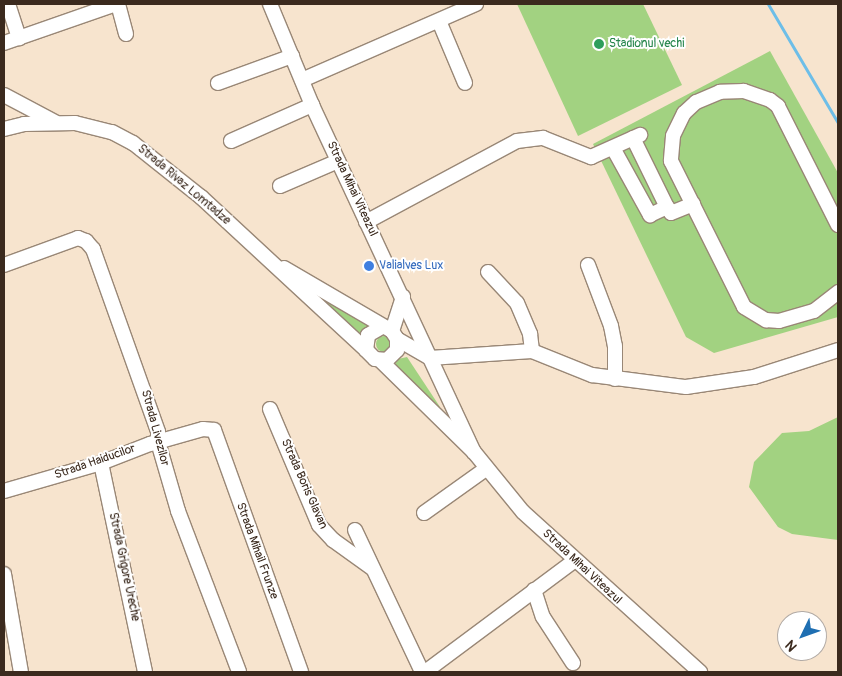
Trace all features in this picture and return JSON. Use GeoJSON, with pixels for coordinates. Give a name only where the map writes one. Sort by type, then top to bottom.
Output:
{"type":"FeatureCollection","features":[{"type":"Feature","properties":{"kind":"street"},"geometry":{"type":"LineString","coordinates":[[8,4],[19,38]]}},
{"type":"Feature","properties":{"kind":"street"},"geometry":{"type":"LineString","coordinates":[[4,44],[117,4],[126,34]]}},
{"type":"Feature","properties":{"kind":"street","name":"Strada Mihai Viteazul"},"geometry":{"type":"LineString","coordinates":[[270,4],[312,104],[474,452]]}},
{"type":"Feature","properties":{"kind":"street"},"geometry":{"type":"LineString","coordinates":[[302,80],[476,4]]}},
{"type":"Feature","properties":{"kind":"street"},"geometry":{"type":"LineString","coordinates":[[439,21],[465,83]]}},
{"type":"Feature","properties":{"kind":"street"},"geometry":{"type":"LineString","coordinates":[[218,83],[292,56]]}},
{"type":"Feature","properties":{"kind":"street"},"geometry":{"type":"LineString","coordinates":[[838,225],[778,106],[759,94],[744,91],[708,96],[684,112],[669,150],[671,161],[744,307],[754,313],[779,321],[814,311],[838,292]]}},
{"type":"Feature","properties":{"kind":"street"},"geometry":{"type":"LineString","coordinates":[[4,96],[55,122]]}},
{"type":"Feature","properties":{"kind":"street"},"geometry":{"type":"LineString","coordinates":[[231,140],[312,104]]}},
{"type":"Feature","properties":{"kind":"street","name":"Strada Rivaz Lomtadze"},"geometry":{"type":"LineString","coordinates":[[4,129],[55,122],[94,126],[133,143],[177,176],[366,350]]}},
{"type":"Feature","properties":{"kind":"street"},"geometry":{"type":"LineString","coordinates":[[366,222],[517,141],[544,138],[591,157],[637,137],[671,213],[693,204]]}},
{"type":"Feature","properties":{"kind":"street"},"geometry":{"type":"LineString","coordinates":[[613,148],[650,215],[667,207]]}},
{"type":"Feature","properties":{"kind":"street"},"geometry":{"type":"LineString","coordinates":[[280,186],[338,161]]}},
{"type":"Feature","properties":{"kind":"street","name":"Strada Livezilor"},"geometry":{"type":"LineString","coordinates":[[4,265],[78,238],[86,241],[93,249],[120,318],[158,432],[158,442],[195,562],[239,672]]}},
{"type":"Feature","properties":{"kind":"street","name":"Strada Rivaz Lomtadze"},"geometry":{"type":"LineString","coordinates":[[267,257],[390,332]]}},
{"type":"Feature","properties":{"kind":"street"},"geometry":{"type":"LineString","coordinates":[[588,265],[611,326],[615,346],[615,379]]}},
{"type":"Feature","properties":{"kind":"street"},"geometry":{"type":"LineString","coordinates":[[488,272],[517,304],[530,334],[532,351]]}},
{"type":"Feature","properties":{"kind":"street"},"geometry":{"type":"LineString","coordinates":[[403,297],[390,332],[396,353],[381,361],[371,356],[366,350],[368,335],[390,332],[430,358],[532,351],[592,375],[665,386],[708,385],[754,377],[838,350]]}},
{"type":"Feature","properties":{"kind":"street","name":"Strada Mihai Viteazul"},"geometry":{"type":"LineString","coordinates":[[381,361],[474,452],[523,512],[685,666],[700,672]]}},
{"type":"Feature","properties":{"kind":"street","name":"Strada Boris Glavan"},"geometry":{"type":"LineString","coordinates":[[270,410],[320,525],[333,540],[372,568]]}},
{"type":"Feature","properties":{"kind":"street","name":"Strada Haiducilor"},"geometry":{"type":"LineString","coordinates":[[4,491],[101,463],[118,454],[158,442],[203,429],[214,430]]}},
{"type":"Feature","properties":{"kind":"street","name":"Strada Mihail Frunze"},"geometry":{"type":"LineString","coordinates":[[214,430],[301,672]]}},
{"type":"Feature","properties":{"kind":"street","name":"Strada Grigore Ureche"},"geometry":{"type":"LineString","coordinates":[[101,463],[145,672]]}},
{"type":"Feature","properties":{"kind":"street"},"geometry":{"type":"LineString","coordinates":[[424,513],[487,468]]}},
{"type":"Feature","properties":{"kind":"street","name":"Strada Boris Glavan"},"geometry":{"type":"LineString","coordinates":[[355,530],[424,672]]}},
{"type":"Feature","properties":{"kind":"street"},"geometry":{"type":"LineString","coordinates":[[424,672],[575,560]]}},
{"type":"Feature","properties":{"kind":"street"},"geometry":{"type":"LineString","coordinates":[[4,574],[21,672]]}},
{"type":"Feature","properties":{"kind":"street"},"geometry":{"type":"LineString","coordinates":[[534,590],[542,616],[573,663]]}},
{"type":"Feature","properties":{"kind":"green space","name":"Stadionul vechi"},"geometry":{"type":"Polygon","coordinates":[[[517,4],[643,4],[682,85],[578,136],[517,4]]]}},
{"type":"Feature","properties":{"kind":"green space"},"geometry":{"type":"Polygon","coordinates":[[[770,51],[838,173],[838,317],[714,353],[686,337],[593,144],[770,51]]]}},
{"type":"Feature","properties":{"kind":"green space"},"geometry":{"type":"Polygon","coordinates":[[[303,285],[370,326],[360,335],[303,285]]]}},
{"type":"Feature","properties":{"kind":"green space"},"geometry":{"type":"Polygon","coordinates":[[[384,336],[390,338],[392,344],[390,350],[384,352],[378,350],[376,344],[378,338],[384,336]]]}},
{"type":"Feature","properties":{"kind":"green space"},"geometry":{"type":"Polygon","coordinates":[[[407,357],[440,407],[438,409],[394,366],[398,359],[407,357]]]}},
{"type":"Feature","properties":{"kind":"green space"},"geometry":{"type":"Polygon","coordinates":[[[838,417],[838,540],[792,534],[778,527],[749,487],[754,462],[782,433],[809,431],[838,417]]]}},
{"type":"Feature","properties":{"kind":"waterway"},"geometry":{"type":"LineString","coordinates":[[768,4],[838,123]]}},
{"type":"Feature","properties":{"kind":"place","name":"Stadionul vechi"},"geometry":{"type":"Point","coordinates":[599,44]}},
{"type":"Feature","properties":{"kind":"place","name":"Valialves Lux"},"geometry":{"type":"Point","coordinates":[369,266]}}]}
